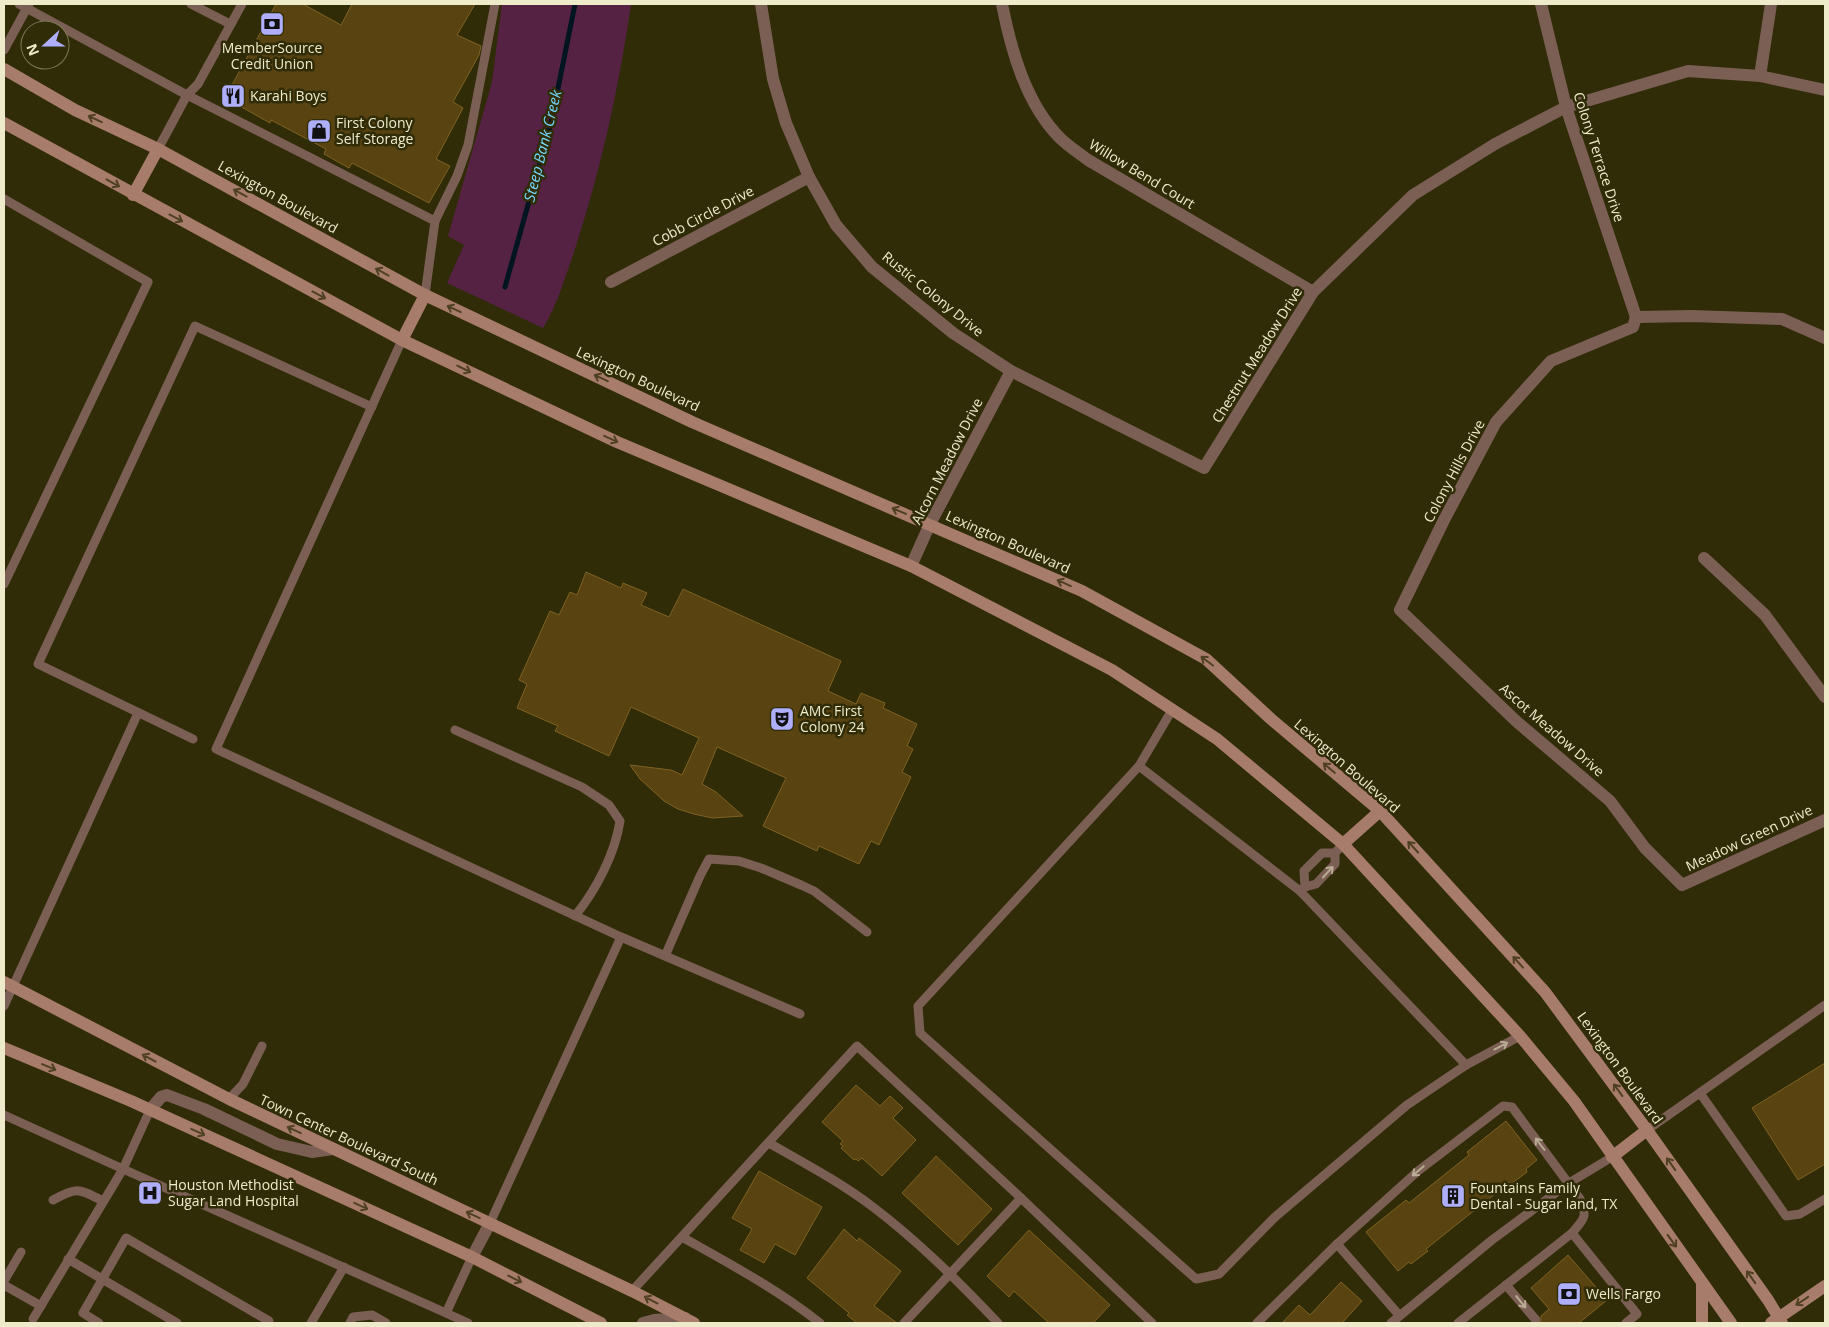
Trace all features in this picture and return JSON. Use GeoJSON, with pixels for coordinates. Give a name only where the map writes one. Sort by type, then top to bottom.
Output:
{"type":"FeatureCollection","features":[{"type":"Feature","properties":{"kind":"main road","name":"Lexington Boulevard"},"geometry":{"type":"LineString","coordinates":[[4,69],[75,110],[158,149],[425,295],[692,422],[1082,591],[1206,659],[1271,719],[1380,811],[1546,992],[1647,1130],[1777,1321]]}},
{"type":"Feature","properties":{"kind":"main road"},"geometry":{"type":"LineString","coordinates":[[4,123],[402,340],[617,442],[911,566],[1112,670],[1217,739],[1339,849],[1520,1036],[1574,1101],[1730,1323]]}},
{"type":"Feature","properties":{"kind":"main road"},"geometry":{"type":"LineString","coordinates":[[134,195],[158,149]]}},
{"type":"Feature","properties":{"kind":"main road"},"geometry":{"type":"LineString","coordinates":[[402,340],[425,295]]}},
{"type":"Feature","properties":{"kind":"main road"},"geometry":{"type":"LineString","coordinates":[[1339,849],[1380,811]]}},
{"type":"Feature","properties":{"kind":"main road","name":"Town Center Boulevard South"},"geometry":{"type":"LineString","coordinates":[[8,984],[229,1100],[632,1290],[689,1321]]}},
{"type":"Feature","properties":{"kind":"main road"},"geometry":{"type":"LineString","coordinates":[[4,1048],[150,1110],[472,1257],[601,1323]]}},
{"type":"Feature","properties":{"kind":"main road"},"geometry":{"type":"LineString","coordinates":[[1612,1157],[1647,1130]]}},
{"type":"Feature","properties":{"kind":"main road"},"geometry":{"type":"LineString","coordinates":[[1702,1283],[1702,1323]]}},
{"type":"Feature","properties":{"kind":"main road"},"geometry":{"type":"LineString","coordinates":[[1777,1321],[1825,1286]]}},
{"type":"Feature","properties":{"kind":"street","name":"Rustic Colony Drive"},"geometry":{"type":"LineString","coordinates":[[761,4],[773,79],[786,123],[809,177],[836,225],[872,267],[953,333],[1010,371],[1204,468]]}},
{"type":"Feature","properties":{"kind":"street","name":"Willow Bend Court"},"geometry":{"type":"LineString","coordinates":[[1002,4],[1008,33],[1020,72],[1039,110],[1060,138],[1088,160],[1313,292]]}},
{"type":"Feature","properties":{"kind":"street","name":"Colony Terrace Drive"},"geometry":{"type":"LineString","coordinates":[[1540,4],[1566,107],[1636,316]]}},
{"type":"Feature","properties":{"kind":"street"},"geometry":{"type":"LineString","coordinates":[[1760,76],[1771,4]]}},
{"type":"Feature","properties":{"kind":"street","name":"Chestnut Meadow Drive"},"geometry":{"type":"LineString","coordinates":[[1204,468],[1313,292],[1413,195],[1495,144],[1566,107],[1688,71],[1760,76],[1825,90]]}},
{"type":"Feature","properties":{"kind":"street","name":"Cobb Circle Drive"},"geometry":{"type":"LineString","coordinates":[[610,282],[809,177]]}},
{"type":"Feature","properties":{"kind":"street"},"geometry":{"type":"LineString","coordinates":[[1636,316],[1782,319],[1825,338]]}},
{"type":"Feature","properties":{"kind":"street","name":"Colony Hills Drive"},"geometry":{"type":"LineString","coordinates":[[1415,624],[1400,610],[1444,520],[1496,422],[1551,361],[1633,328],[1636,316]]}},
{"type":"Feature","properties":{"kind":"street","name":"Alcorn Meadow Drive"},"geometry":{"type":"LineString","coordinates":[[911,566],[930,524],[1010,371]]}},
{"type":"Feature","properties":{"kind":"street"},"geometry":{"type":"LineString","coordinates":[[1704,558],[1765,615],[1825,697]]}},
{"type":"Feature","properties":{"kind":"street","name":"Ascot Meadow Drive"},"geometry":{"type":"LineString","coordinates":[[1415,624],[1516,721],[1610,801],[1645,848],[1662,866]]}},
{"type":"Feature","properties":{"kind":"street","name":"Meadow Green Drive"},"geometry":{"type":"LineString","coordinates":[[1662,866],[1682,885],[1825,820]]}},
{"type":"Feature","properties":{"kind":"street"},"geometry":{"type":"LineString","coordinates":[[150,1110],[160,1097],[167,1095],[204,1109],[277,1144],[312,1152],[333,1149]]}},
{"type":"Feature","properties":{"kind":"street"},"geometry":{"type":"LineString","coordinates":[[472,1257],[490,1223]]}},
{"type":"Feature","properties":{"kind":"street","name":"Town Center Boulevard South"},"geometry":{"type":"LineString","coordinates":[[643,1323],[654,1320],[689,1321]]}},
{"type":"Feature","properties":{"kind":"lane"},"geometry":{"type":"LineString","coordinates":[[191,4],[230,24]]}},
{"type":"Feature","properties":{"kind":"lane"},"geometry":{"type":"LineString","coordinates":[[158,149],[187,94],[198,84],[242,4]]}},
{"type":"Feature","properties":{"kind":"lane"},"geometry":{"type":"LineString","coordinates":[[425,295],[435,221],[457,176],[468,145],[494,4]]}},
{"type":"Feature","properties":{"kind":"lane"},"geometry":{"type":"LineString","coordinates":[[4,50],[25,5],[187,94],[435,221]]}},
{"type":"Feature","properties":{"kind":"lane"},"geometry":{"type":"LineString","coordinates":[[4,199],[148,282],[4,584]]}},
{"type":"Feature","properties":{"kind":"lane"},"geometry":{"type":"LineString","coordinates":[[193,739],[38,664],[196,326],[372,407]]}},
{"type":"Feature","properties":{"kind":"lane"},"geometry":{"type":"LineString","coordinates":[[402,340],[216,749],[622,937],[800,1014]]}},
{"type":"Feature","properties":{"kind":"lane"},"geometry":{"type":"LineString","coordinates":[[1172,710],[1139,766],[918,1006],[920,1033],[1196,1279],[1219,1274],[1282,1211],[1406,1105],[1466,1065],[1520,1036]]}},
{"type":"Feature","properties":{"kind":"lane"},"geometry":{"type":"LineString","coordinates":[[4,1006],[8,984],[138,713]]}},
{"type":"Feature","properties":{"kind":"lane"},"geometry":{"type":"LineString","coordinates":[[455,730],[582,787],[609,805],[620,821],[617,840],[589,899],[576,916]]}},
{"type":"Feature","properties":{"kind":"lane"},"geometry":{"type":"LineString","coordinates":[[1139,766],[1303,889],[1466,1065]]}},
{"type":"Feature","properties":{"kind":"lane"},"geometry":{"type":"LineString","coordinates":[[1339,849],[1335,864],[1316,884],[1303,889],[1304,872],[1322,853],[1339,849]]}},
{"type":"Feature","properties":{"kind":"lane"},"geometry":{"type":"LineString","coordinates":[[665,956],[709,859],[739,861],[761,868],[814,891],[867,932]]}},
{"type":"Feature","properties":{"kind":"lane"},"geometry":{"type":"LineString","coordinates":[[490,1223],[622,937]]}},
{"type":"Feature","properties":{"kind":"lane"},"geometry":{"type":"LineString","coordinates":[[1647,1130],[1825,1005]]}},
{"type":"Feature","properties":{"kind":"lane"},"geometry":{"type":"LineString","coordinates":[[229,1100],[243,1084],[262,1046]]}},
{"type":"Feature","properties":{"kind":"lane"},"geometry":{"type":"LineString","coordinates":[[632,1290],[858,1046],[1152,1323]]}},
{"type":"Feature","properties":{"kind":"lane"},"geometry":{"type":"LineString","coordinates":[[1700,1092],[1786,1216],[1800,1214],[1825,1199]]}},
{"type":"Feature","properties":{"kind":"lane"},"geometry":{"type":"LineString","coordinates":[[1257,1323],[1337,1244],[1418,1171],[1504,1106],[1512,1107],[1569,1183],[1585,1210],[1584,1220],[1572,1233],[1458,1323]]}},
{"type":"Feature","properties":{"kind":"lane"},"geometry":{"type":"LineString","coordinates":[[32,1319],[123,1169],[150,1110]]}},
{"type":"Feature","properties":{"kind":"lane"},"geometry":{"type":"LineString","coordinates":[[4,1115],[468,1323]]}},
{"type":"Feature","properties":{"kind":"lane"},"geometry":{"type":"LineString","coordinates":[[769,1143],[827,1176],[872,1206],[951,1273],[998,1323]]}},
{"type":"Feature","properties":{"kind":"lane"},"geometry":{"type":"LineString","coordinates":[[1391,1323],[1492,1240],[1569,1183],[1612,1157]]}},
{"type":"Feature","properties":{"kind":"lane"},"geometry":{"type":"LineString","coordinates":[[53,1200],[68,1191],[80,1189],[103,1200]]}},
{"type":"Feature","properties":{"kind":"lane"},"geometry":{"type":"LineString","coordinates":[[904,1323],[1021,1198]]}},
{"type":"Feature","properties":{"kind":"lane"},"geometry":{"type":"LineString","coordinates":[[1572,1233],[1637,1314],[1626,1323]]}},
{"type":"Feature","properties":{"kind":"lane"},"geometry":{"type":"LineString","coordinates":[[682,1236],[764,1283],[794,1302],[820,1323]]}},
{"type":"Feature","properties":{"kind":"lane"},"geometry":{"type":"LineString","coordinates":[[99,1323],[83,1314],[126,1238],[269,1320],[267,1323]]}},
{"type":"Feature","properties":{"kind":"lane"},"geometry":{"type":"LineString","coordinates":[[1337,1244],[1399,1315]]}},
{"type":"Feature","properties":{"kind":"lane"},"geometry":{"type":"LineString","coordinates":[[21,1252],[4,1283],[41,1306]]}},
{"type":"Feature","properties":{"kind":"lane"},"geometry":{"type":"LineString","coordinates":[[446,1313],[472,1257]]}},
{"type":"Feature","properties":{"kind":"lane"},"geometry":{"type":"LineString","coordinates":[[68,1259],[178,1323]]}},
{"type":"Feature","properties":{"kind":"lane"},"geometry":{"type":"LineString","coordinates":[[311,1323],[344,1267]]}},
{"type":"Feature","properties":{"kind":"lane"},"geometry":{"type":"LineString","coordinates":[[1506,1285],[1536,1320]]}},
{"type":"Feature","properties":{"kind":"lane"},"geometry":{"type":"LineString","coordinates":[[350,1323],[353,1317],[372,1315],[386,1323]]}},
{"type":"Feature","properties":{"kind":"shaded area"},"geometry":{"type":"Polygon","coordinates":[[[502,4],[631,4],[621,68],[592,193],[560,293],[543,328],[447,283],[464,245],[448,236],[492,82],[502,4]]]}},
{"type":"Feature","properties":{"kind":"building"},"geometry":{"type":"Polygon","coordinates":[[[276,4],[303,4],[341,25],[352,4],[475,4],[457,35],[481,46],[479,55],[453,102],[463,108],[436,159],[450,166],[429,203],[352,163],[349,168],[324,154],[326,149],[271,120],[270,123],[238,105],[237,107],[222,99],[230,84],[232,85],[276,4]]]}},
{"type":"Feature","properties":{"kind":"building","name":"AMC First Colony 24"},"geometry":{"type":"Polygon","coordinates":[[[586,572],[621,588],[623,583],[647,593],[641,605],[669,617],[683,589],[841,661],[828,691],[856,704],[861,693],[885,703],[883,708],[917,724],[907,746],[913,749],[902,772],[911,777],[879,845],[871,841],[859,864],[819,846],[817,851],[763,826],[786,778],[717,747],[702,784],[716,792],[743,816],[712,818],[678,809],[664,801],[640,779],[630,765],[671,770],[682,775],[699,738],[631,707],[609,756],[555,731],[558,726],[517,708],[527,684],[519,680],[550,611],[559,615],[570,592],[577,595],[586,572]]]}},
{"type":"Feature","properties":{"kind":"building"},"geometry":{"type":"Polygon","coordinates":[[[1825,1063],[1825,1164],[1798,1180],[1752,1108],[1825,1063]]]}},
{"type":"Feature","properties":{"kind":"building"},"geometry":{"type":"Polygon","coordinates":[[[856,1085],[880,1106],[890,1096],[903,1108],[893,1118],[916,1140],[882,1176],[862,1158],[858,1161],[854,1160],[841,1148],[843,1146],[840,1144],[843,1141],[822,1122],[856,1085]]]}},
{"type":"Feature","properties":{"kind":"building","name":"Fountains Family Dental - Sugar land, TX"},"geometry":{"type":"Polygon","coordinates":[[[1506,1121],[1537,1160],[1526,1169],[1527,1172],[1511,1184],[1510,1182],[1426,1249],[1428,1251],[1398,1271],[1366,1232],[1406,1200],[1409,1203],[1469,1155],[1467,1152],[1506,1121]]]}},
{"type":"Feature","properties":{"kind":"building"},"geometry":{"type":"Polygon","coordinates":[[[936,1156],[992,1209],[958,1245],[902,1193],[936,1156]]]}},
{"type":"Feature","properties":{"kind":"building"},"geometry":{"type":"Polygon","coordinates":[[[759,1171],[822,1207],[795,1255],[775,1244],[764,1263],[740,1250],[752,1229],[732,1218],[759,1171]]]}},
{"type":"Feature","properties":{"kind":"building"},"geometry":{"type":"Polygon","coordinates":[[[844,1229],[857,1241],[859,1238],[901,1271],[874,1306],[897,1323],[857,1323],[847,1315],[849,1313],[807,1278],[844,1229]]]}},
{"type":"Feature","properties":{"kind":"building"},"geometry":{"type":"Polygon","coordinates":[[[1029,1230],[1110,1305],[1093,1323],[1049,1323],[1014,1291],[1009,1297],[987,1276],[1029,1230]]]}},
{"type":"Feature","properties":{"kind":"building","name":"Wells Fargo"},"geometry":{"type":"Polygon","coordinates":[[[1568,1255],[1607,1300],[1579,1323],[1541,1323],[1541,1316],[1549,1309],[1531,1288],[1568,1255]]]}},
{"type":"Feature","properties":{"kind":"building"},"geometry":{"type":"Polygon","coordinates":[[[1341,1282],[1362,1301],[1342,1323],[1282,1323],[1299,1305],[1310,1315],[1341,1282]]]}},
{"type":"Feature","properties":{"kind":"waterway","name":"Steep Bank Creek"},"geometry":{"type":"LineString","coordinates":[[505,287],[551,123],[575,4]]}},
{"type":"Feature","properties":{"kind":"place","name":"MemberSource Credit Union"},"geometry":{"type":"Point","coordinates":[272,24]}},
{"type":"Feature","properties":{"kind":"place","name":"Karahi Boys"},"geometry":{"type":"Point","coordinates":[233,96]}},
{"type":"Feature","properties":{"kind":"place","name":"First Colony Self Storage"},"geometry":{"type":"Point","coordinates":[319,131]}},
{"type":"Feature","properties":{"kind":"place","name":"AMC First Colony 24"},"geometry":{"type":"Point","coordinates":[782,719]}},
{"type":"Feature","properties":{"kind":"place","name":"Houston Methodist Sugar Land Hospital"},"geometry":{"type":"Point","coordinates":[150,1193]}},
{"type":"Feature","properties":{"kind":"place","name":"Fountains Family Dental - Sugar land, TX"},"geometry":{"type":"Point","coordinates":[1453,1196]}},
{"type":"Feature","properties":{"kind":"place","name":"Wells Fargo"},"geometry":{"type":"Point","coordinates":[1569,1294]}}]}
